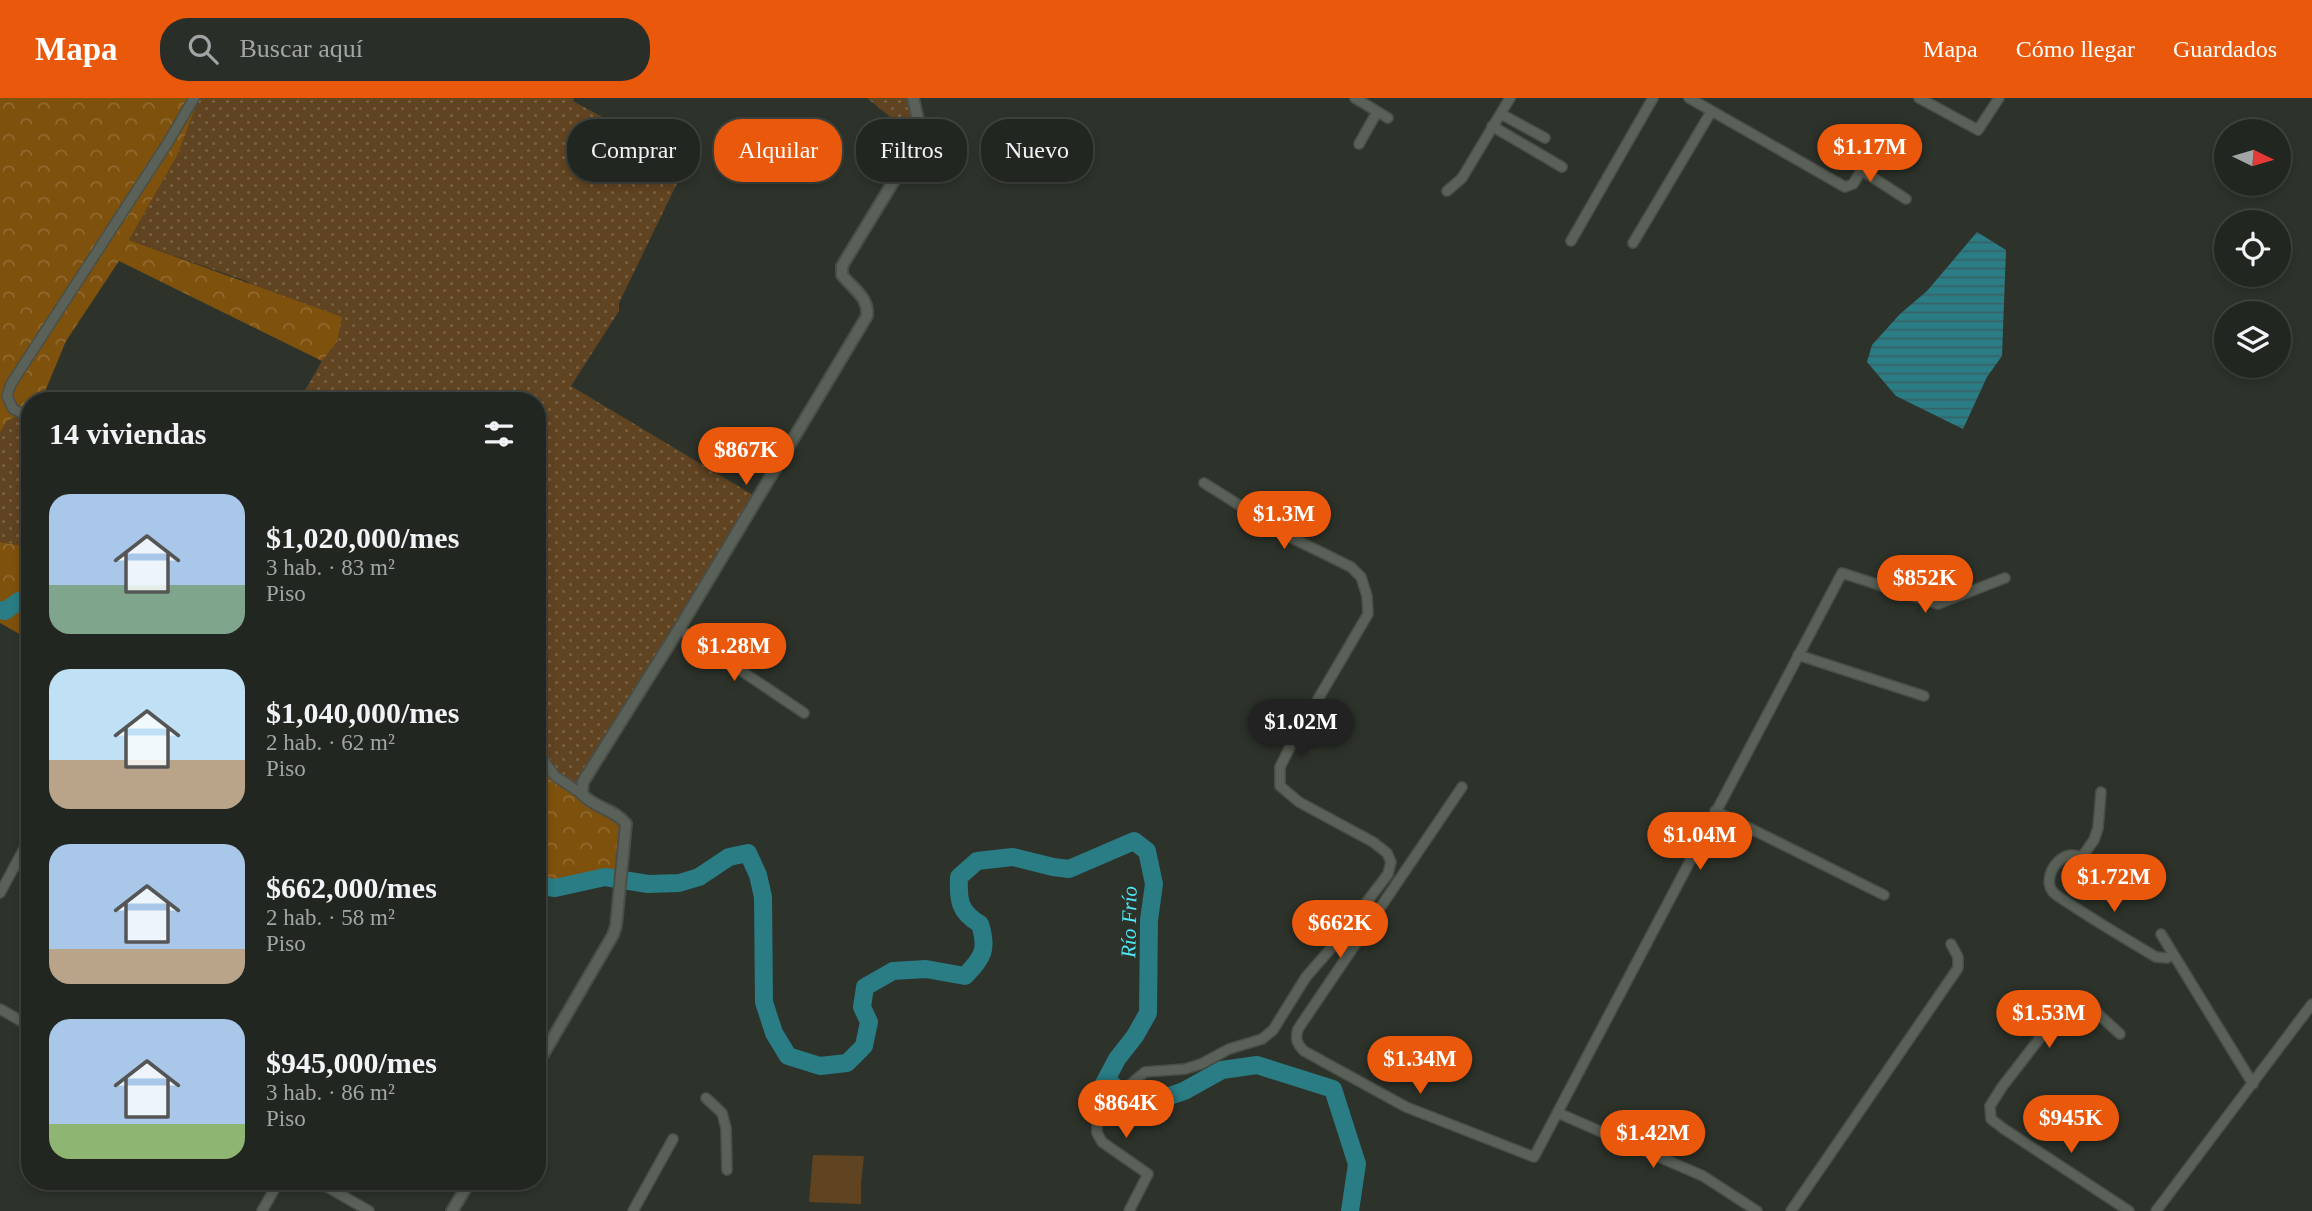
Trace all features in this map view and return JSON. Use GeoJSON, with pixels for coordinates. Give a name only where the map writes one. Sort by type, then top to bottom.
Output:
{"type":"FeatureCollection","features":[{"type":"Feature","properties":{"kind":"street"},"geometry":{"type":"LineString","coordinates":[[21,413],[13,409],[7,396],[10,384],[167,144],[194,98]]}},
{"type":"Feature","properties":{"kind":"street"},"geometry":{"type":"LineString","coordinates":[[582,794],[583,782],[679,629],[867,316],[868,306],[862,295],[842,275],[842,266],[917,144],[920,128],[913,98]]}},
{"type":"Feature","properties":{"kind":"street"},"geometry":{"type":"LineString","coordinates":[[1355,98],[1388,118]]}},
{"type":"Feature","properties":{"kind":"street"},"geometry":{"type":"LineString","coordinates":[[1447,191],[1462,178],[1510,98]]}},
{"type":"Feature","properties":{"kind":"street"},"geometry":{"type":"LineString","coordinates":[[1571,242],[1653,98]]}},
{"type":"Feature","properties":{"kind":"street"},"geometry":{"type":"LineString","coordinates":[[1689,98],[1845,187],[1853,184],[1868,160]]}},
{"type":"Feature","properties":{"kind":"street"},"geometry":{"type":"LineString","coordinates":[[1633,243],[1708,110],[1709,98]]}},
{"type":"Feature","properties":{"kind":"street"},"geometry":{"type":"LineString","coordinates":[[1919,98],[1978,130],[1998,98]]}},
{"type":"Feature","properties":{"kind":"street"},"geometry":{"type":"LineString","coordinates":[[1359,144],[1377,112]]}},
{"type":"Feature","properties":{"kind":"street"},"geometry":{"type":"LineString","coordinates":[[1501,114],[1545,138]]}},
{"type":"Feature","properties":{"kind":"street"},"geometry":{"type":"LineString","coordinates":[[1492,126],[1563,167]]}},
{"type":"Feature","properties":{"kind":"street"},"geometry":{"type":"LineString","coordinates":[[1861,170],[1906,199]]}},
{"type":"Feature","properties":{"kind":"street"},"geometry":{"type":"LineString","coordinates":[[1129,1211],[1148,1174],[1102,1142],[1097,1133],[1097,1123],[1127,1087],[1145,1072],[1185,1069],[1201,1064],[1229,1049],[1262,1039],[1273,1030],[1306,977],[1388,874],[1391,862],[1387,853],[1373,842],[1299,803],[1280,786],[1280,766],[1368,614],[1367,596],[1360,577],[1351,567],[1290,537],[1205,484]]}},
{"type":"Feature","properties":{"kind":"street"},"geometry":{"type":"LineString","coordinates":[[1462,787],[1298,1030],[1296,1037],[1298,1045],[1304,1051],[1406,1107],[1534,1157],[1842,573],[1938,604],[2006,578]]}},
{"type":"Feature","properties":{"kind":"street"},"geometry":{"type":"LineString","coordinates":[[679,629],[804,713]]}},
{"type":"Feature","properties":{"kind":"street"},"geometry":{"type":"LineString","coordinates":[[1798,655],[1924,696]]}},
{"type":"Feature","properties":{"kind":"street"},"geometry":{"type":"LineString","coordinates":[[546,764],[555,776],[587,800],[621,818],[626,824],[613,935],[546,1050]]}},
{"type":"Feature","properties":{"kind":"street"},"geometry":{"type":"LineString","coordinates":[[2081,858],[2094,840],[2098,828],[2101,792]]}},
{"type":"Feature","properties":{"kind":"street"},"geometry":{"type":"LineString","coordinates":[[1716,811],[1884,895]]}},
{"type":"Feature","properties":{"kind":"street"},"geometry":{"type":"LineString","coordinates":[[0,893],[21,854]]}},
{"type":"Feature","properties":{"kind":"street"},"geometry":{"type":"LineString","coordinates":[[2104,875],[2081,858],[2070,855],[2063,857],[2053,868],[2049,879],[2054,892],[2156,957],[2166,958],[2173,955]]}},
{"type":"Feature","properties":{"kind":"street"},"geometry":{"type":"LineString","coordinates":[[2161,934],[2253,1084]]}},
{"type":"Feature","properties":{"kind":"street"},"geometry":{"type":"LineString","coordinates":[[1791,1211],[1958,968],[1958,957],[1951,944]]}},
{"type":"Feature","properties":{"kind":"street"},"geometry":{"type":"LineString","coordinates":[[2033,1000],[2053,1021]]}},
{"type":"Feature","properties":{"kind":"street"},"geometry":{"type":"LineString","coordinates":[[2156,1211],[2312,1004]]}},
{"type":"Feature","properties":{"kind":"street"},"geometry":{"type":"LineString","coordinates":[[0,1009],[21,1021]]}},
{"type":"Feature","properties":{"kind":"street"},"geometry":{"type":"LineString","coordinates":[[2120,1034],[2095,1013],[2076,1014],[2053,1021],[2002,1087],[1990,1107],[1991,1119],[2129,1211]]}},
{"type":"Feature","properties":{"kind":"street"},"geometry":{"type":"LineString","coordinates":[[706,1098],[722,1113],[726,1128],[727,1170]]}},
{"type":"Feature","properties":{"kind":"street"},"geometry":{"type":"LineString","coordinates":[[1558,1113],[1703,1176],[1757,1211]]}},
{"type":"Feature","properties":{"kind":"street"},"geometry":{"type":"LineString","coordinates":[[633,1211],[673,1139]]}},
{"type":"Feature","properties":{"kind":"street"},"geometry":{"type":"LineString","coordinates":[[262,1211],[274,1190]]}},
{"type":"Feature","properties":{"kind":"street"},"geometry":{"type":"LineString","coordinates":[[333,1190],[369,1211]]}},
{"type":"Feature","properties":{"kind":"street"},"geometry":{"type":"LineString","coordinates":[[452,1211],[465,1190]]}},
{"type":"Feature","properties":{"kind":"shaded area"},"geometry":{"type":"Polygon","coordinates":[[[199,98],[574,98],[573,101],[606,119],[567,119],[567,182],[678,182],[619,303],[619,311],[571,386],[758,498],[582,794],[572,788],[546,761],[546,392],[304,392],[322,361],[337,342],[246,281],[129,240],[178,154],[199,98]]]}},
{"type":"Feature","properties":{"kind":"shaded area"},"geometry":{"type":"Polygon","coordinates":[[[867,98],[913,98],[918,119],[893,119],[867,98]]]}},
{"type":"Feature","properties":{"kind":"shaded area"},"geometry":{"type":"Polygon","coordinates":[[[21,414],[21,546],[0,542],[0,433],[6,422],[21,414]]]}},
{"type":"Feature","properties":{"kind":"shaded area"},"geometry":{"type":"Polygon","coordinates":[[[813,1155],[864,1156],[861,1204],[809,1202],[813,1155]]]}},
{"type":"Feature","properties":{"kind":"green space"},"geometry":{"type":"Polygon","coordinates":[[[0,98],[199,98],[178,154],[129,240],[342,317],[337,342],[322,361],[119,261],[66,341],[45,392],[21,392],[21,414],[6,422],[0,433],[0,98]]]}},
{"type":"Feature","properties":{"kind":"green space"},"geometry":{"type":"Polygon","coordinates":[[[0,542],[21,546],[21,635],[0,623],[0,542]]]}},
{"type":"Feature","properties":{"kind":"green space"},"geometry":{"type":"Polygon","coordinates":[[[546,764],[555,776],[621,818],[621,867],[616,866],[614,879],[592,878],[555,888],[546,886],[546,764]]]}},
{"type":"Feature","properties":{"kind":"water"},"geometry":{"type":"Polygon","coordinates":[[[1977,232],[2006,250],[2002,356],[1987,377],[1963,429],[1896,396],[1867,362],[1872,345],[1900,314],[1927,291],[1977,232]]]}},
{"type":"Feature","properties":{"kind":"waterway","name":"Río Frío"},"geometry":{"type":"LineString","coordinates":[[0,610],[5,611],[21,602]]}},
{"type":"Feature","properties":{"kind":"waterway","name":"Río Frío"},"geometry":{"type":"LineString","coordinates":[[546,886],[555,888],[605,877],[648,884],[679,883],[699,877],[729,857],[748,853],[758,875],[763,897],[764,1002],[774,1033],[788,1056],[820,1066],[847,1063],[864,1046],[869,1022],[862,1007],[865,987],[893,971],[926,969],[965,976],[976,964],[982,953],[984,940],[980,924],[968,915],[961,905],[959,877],[977,861],[1013,857],[1069,869],[1134,841],[1147,851],[1154,884],[1149,920],[1148,1013],[1117,1059],[1097,1097],[1113,1085],[1122,1095],[1149,1103],[1184,1091],[1222,1070],[1257,1065],[1333,1089],[1357,1164],[1350,1211]]}}]}
